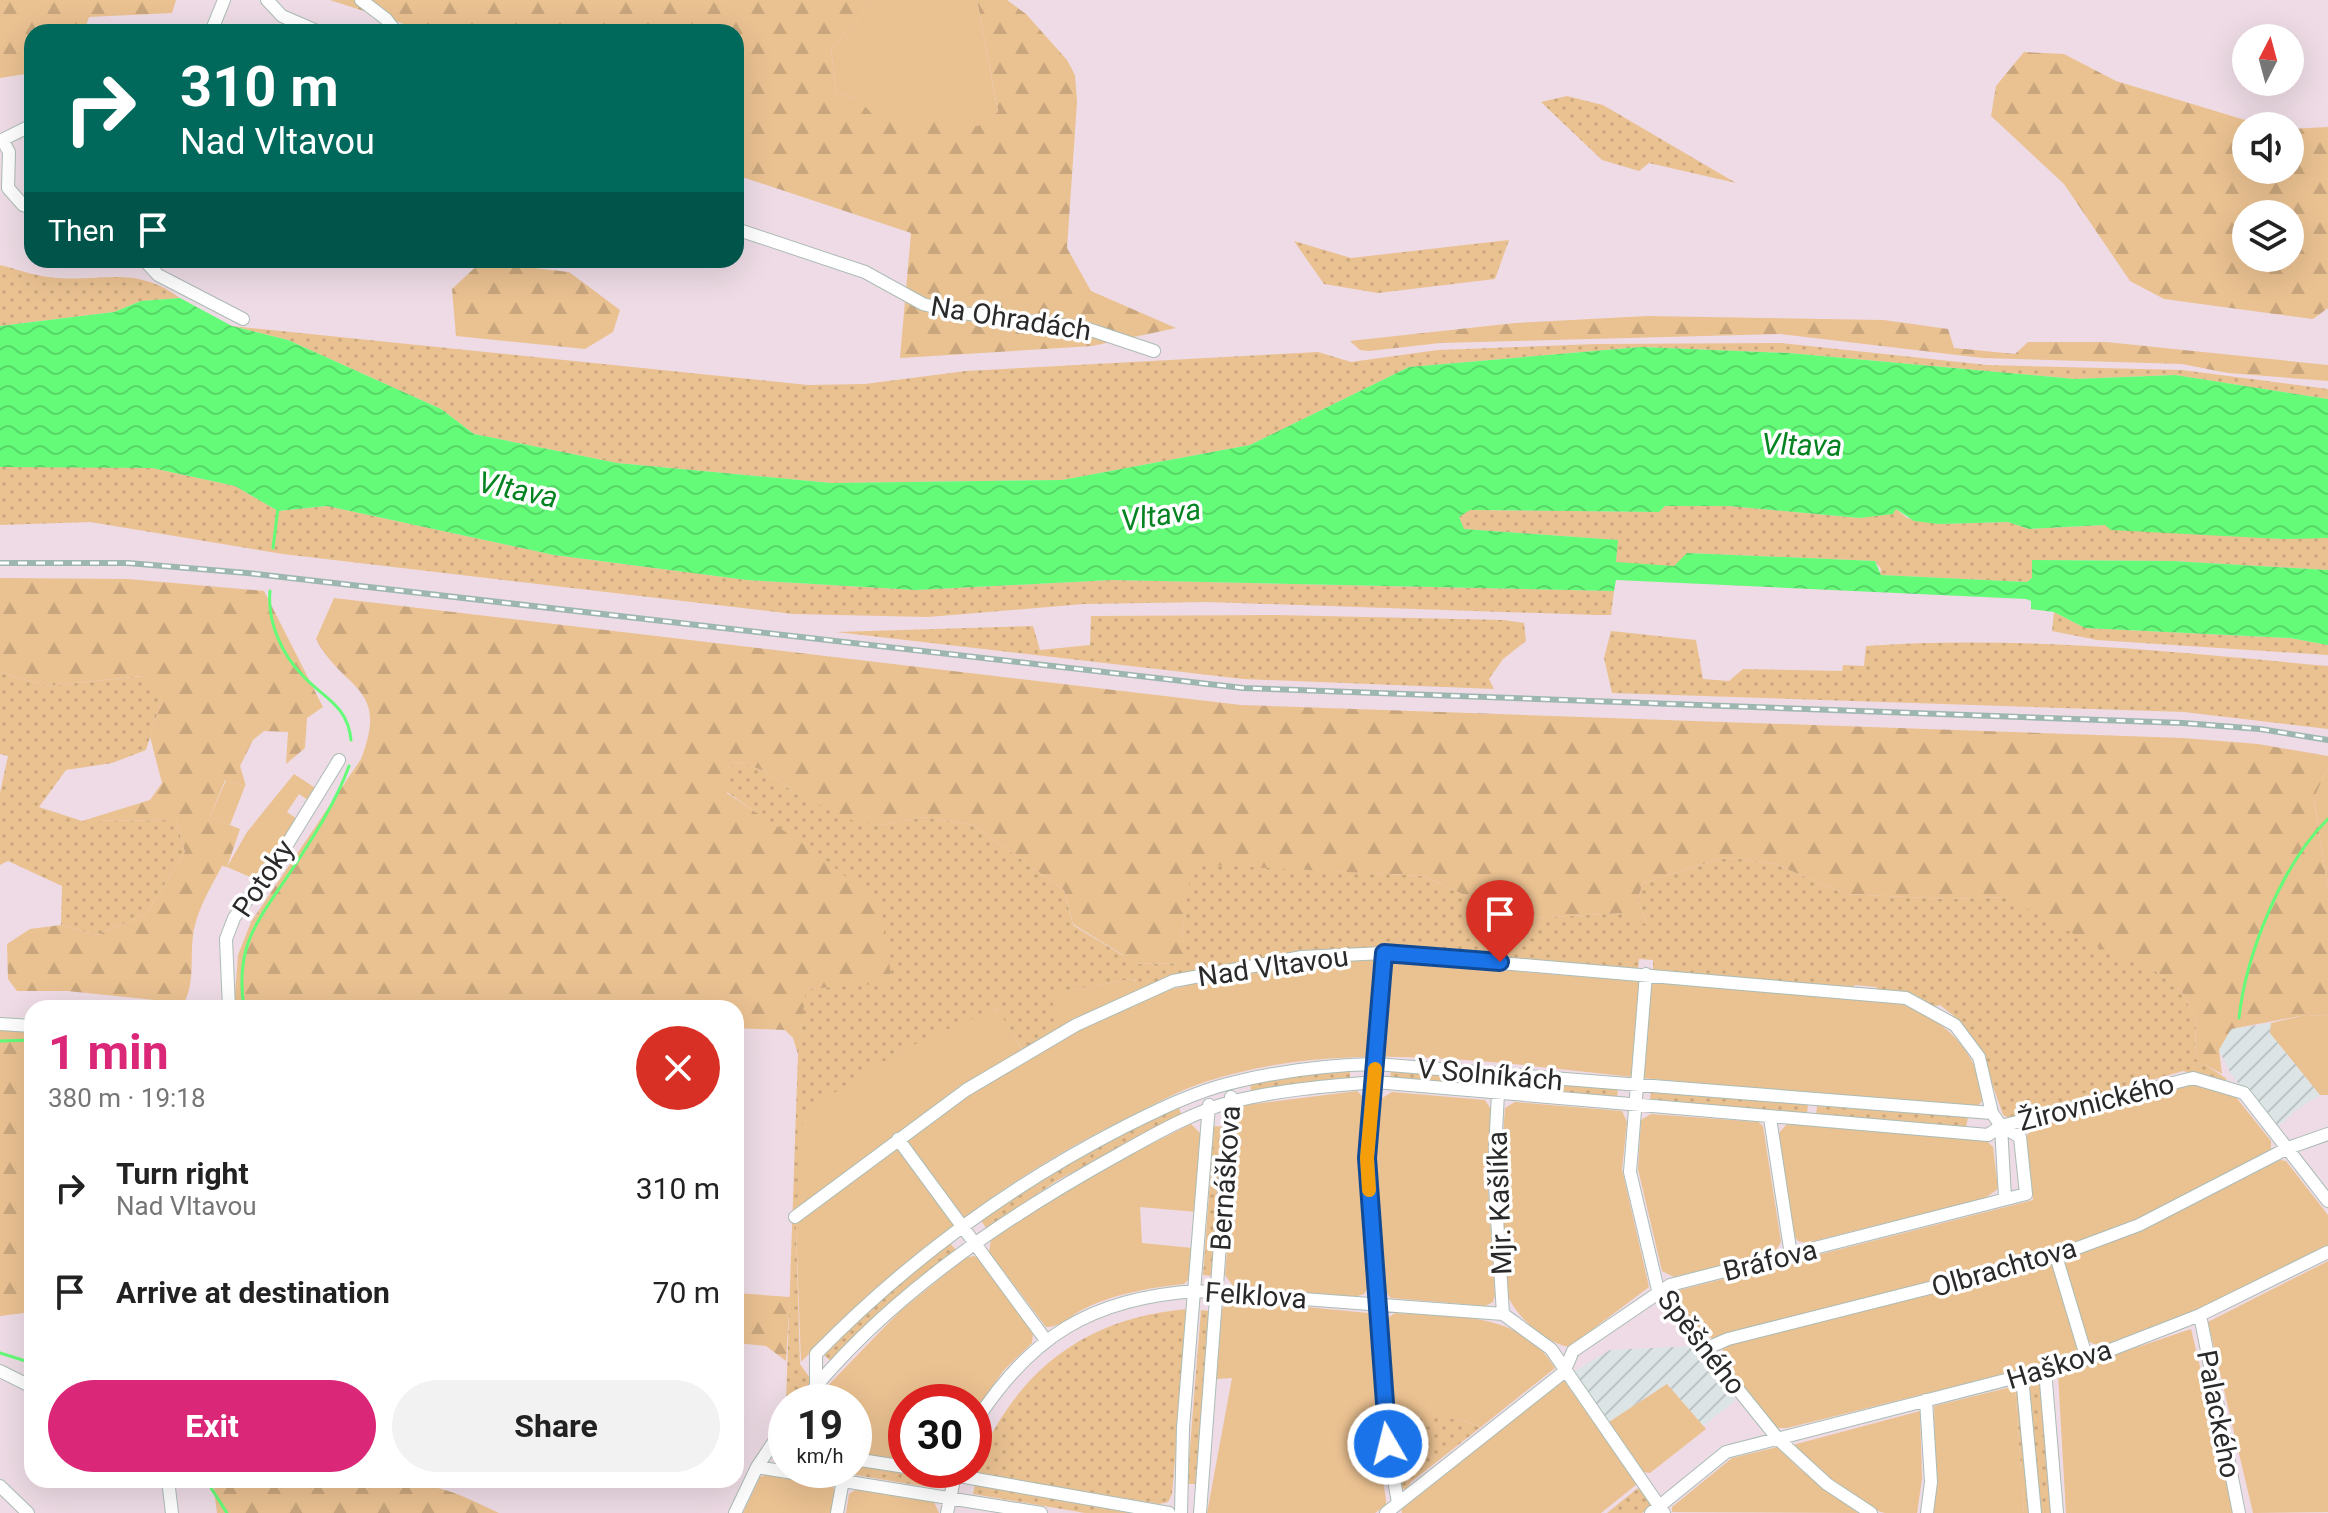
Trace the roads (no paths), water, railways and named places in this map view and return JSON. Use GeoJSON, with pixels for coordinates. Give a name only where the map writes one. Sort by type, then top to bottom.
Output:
{"type":"FeatureCollection","features":[{"type":"Feature","properties":{"kind":"street"},"geometry":{"type":"LineString","coordinates":[[214,24],[224,0]]}},
{"type":"Feature","properties":{"kind":"street"},"geometry":{"type":"LineString","coordinates":[[267,0],[282,16],[300,24]]}},
{"type":"Feature","properties":{"kind":"street"},"geometry":{"type":"LineString","coordinates":[[361,0],[390,24]]}},
{"type":"Feature","properties":{"kind":"street"},"geometry":{"type":"LineString","coordinates":[[24,129],[2,141],[9,152],[8,188],[24,205]]}},
{"type":"Feature","properties":{"kind":"street","name":"Na Ohradách"},"geometry":{"type":"LineString","coordinates":[[744,232],[865,272],[923,304],[953,312],[1085,328],[1154,351]]}},
{"type":"Feature","properties":{"kind":"street"},"geometry":{"type":"LineString","coordinates":[[151,268],[158,275],[243,319]]}},
{"type":"Feature","properties":{"kind":"street","name":"Potoky"},"geometry":{"type":"LineString","coordinates":[[229,1000],[226,939],[234,918],[313,805],[339,760]]}},
{"type":"Feature","properties":{"kind":"street"},"geometry":{"type":"LineString","coordinates":[[1384,953],[1367,1158],[1392,1509]]}},
{"type":"Feature","properties":{"kind":"street","name":"Nad Vltavou"},"geometry":{"type":"LineString","coordinates":[[795,1217],[966,1090],[1076,1025],[1173,981],[1302,957],[1384,953],[1906,998],[1955,1025],[1979,1057],[1992,1113]]}},
{"type":"Feature","properties":{"kind":"street","name":"Spěšného"},"geometry":{"type":"LineString","coordinates":[[1646,974],[1630,1172],[1658,1290],[1778,1439],[1827,1484],[1871,1513]]}},
{"type":"Feature","properties":{"kind":"street"},"geometry":{"type":"LineString","coordinates":[[0,1024],[24,1026]]}},
{"type":"Feature","properties":{"kind":"street","name":"V Solníkách"},"geometry":{"type":"LineString","coordinates":[[816,1384],[816,1354],[873,1297],[962,1227],[1085,1147],[1206,1090],[1229,1083],[1331,1065],[1376,1064],[1992,1113]]}},
{"type":"Feature","properties":{"kind":"street","name":"Žirovnického"},"geometry":{"type":"LineString","coordinates":[[2001,1126],[2193,1078],[2244,1093],[2328,1201]]}},
{"type":"Feature","properties":{"kind":"street","name":"V Solníkách"},"geometry":{"type":"LineString","coordinates":[[818,1384],[887,1313],[976,1244],[1097,1167],[1209,1110],[1231,1102],[1375,1082],[1635,1107],[1988,1135],[2001,1126]]}},
{"type":"Feature","properties":{"kind":"street","name":"Bernáškova"},"geometry":{"type":"LineString","coordinates":[[1200,1513],[1231,1102],[1229,1083]]}},
{"type":"Feature","properties":{"kind":"street","name":"Bernáškova"},"geometry":{"type":"LineString","coordinates":[[1181,1513],[1183,1428],[1209,1110],[1206,1090]]}},
{"type":"Feature","properties":{"kind":"street","name":"Mjr. Kašlíka"},"geometry":{"type":"LineString","coordinates":[[1498,1093],[1494,1170],[1503,1314]]}},
{"type":"Feature","properties":{"kind":"street"},"geometry":{"type":"LineString","coordinates":[[1992,1113],[2001,1126],[2020,1137],[2026,1194],[2005,1198],[2001,1126]]}},
{"type":"Feature","properties":{"kind":"street"},"geometry":{"type":"LineString","coordinates":[[1770,1118],[1791,1255]]}},
{"type":"Feature","properties":{"kind":"street","name":"Olbrachtova"},"geometry":{"type":"LineString","coordinates":[[1705,1349],[1728,1339],[2056,1256],[2139,1225],[2288,1148],[2328,1134]]}},
{"type":"Feature","properties":{"kind":"street"},"geometry":{"type":"LineString","coordinates":[[898,1139],[1045,1339]]}},
{"type":"Feature","properties":{"kind":"street","name":"Bráfova"},"geometry":{"type":"LineString","coordinates":[[1392,1509],[1564,1372],[1573,1351],[1658,1290],[2005,1198]]}},
{"type":"Feature","properties":{"kind":"street","name":"Haškova"},"geometry":{"type":"LineString","coordinates":[[1658,1511],[1726,1452],[2087,1359],[2200,1315],[2328,1252]]}},
{"type":"Feature","properties":{"kind":"street"},"geometry":{"type":"LineString","coordinates":[[2056,1256],[2087,1359]]}},
{"type":"Feature","properties":{"kind":"street","name":"Felklova"},"geometry":{"type":"LineString","coordinates":[[992,1396],[1045,1339],[1108,1306],[1150,1294],[1217,1292],[1503,1314]]}},
{"type":"Feature","properties":{"kind":"street"},"geometry":{"type":"LineString","coordinates":[[1503,1314],[1551,1349],[1658,1511]]}},
{"type":"Feature","properties":{"kind":"street","name":"Palackého"},"geometry":{"type":"LineString","coordinates":[[2200,1315],[2239,1513]]}},
{"type":"Feature","properties":{"kind":"street"},"geometry":{"type":"LineString","coordinates":[[2045,1370],[2057,1513]]}},
{"type":"Feature","properties":{"kind":"street"},"geometry":{"type":"LineString","coordinates":[[0,1371],[24,1383]]}},
{"type":"Feature","properties":{"kind":"street"},"geometry":{"type":"LineString","coordinates":[[2022,1377],[2035,1513]]}},
{"type":"Feature","properties":{"kind":"street"},"geometry":{"type":"LineString","coordinates":[[1926,1400],[1931,1482],[1927,1513]]}},
{"type":"Feature","properties":{"kind":"street"},"geometry":{"type":"LineString","coordinates":[[735,1513],[768,1448]]}},
{"type":"Feature","properties":{"kind":"street"},"geometry":{"type":"LineString","coordinates":[[757,1467],[768,1469]]}},
{"type":"Feature","properties":{"kind":"street"},"geometry":{"type":"LineString","coordinates":[[992,1479],[1169,1513]]}},
{"type":"Feature","properties":{"kind":"street"},"geometry":{"type":"LineString","coordinates":[[872,1485],[1041,1513]]}},
{"type":"Feature","properties":{"kind":"street"},"geometry":{"type":"LineString","coordinates":[[0,1486],[28,1513]]}},
{"type":"Feature","properties":{"kind":"street"},"geometry":{"type":"LineString","coordinates":[[169,1488],[172,1513]]}},
{"type":"Feature","properties":{"kind":"street"},"geometry":{"type":"LineString","coordinates":[[837,1513],[842,1488]]}},
{"type":"Feature","properties":{"kind":"street"},"geometry":{"type":"LineString","coordinates":[[947,1513],[952,1488]]}},
{"type":"Feature","properties":{"kind":"water","name":"Vltava"},"geometry":{"type":"Polygon","coordinates":[[[180,298],[232,326],[288,340],[441,409],[474,434],[617,463],[832,483],[1062,480],[1250,445],[1409,367],[1641,347],[1789,353],[2075,379],[2175,375],[2328,399],[2328,538],[2282,539],[2111,530],[2105,525],[2029,529],[2008,522],[1939,524],[1914,521],[1896,509],[1893,514],[1860,518],[1729,506],[1665,506],[1659,512],[1470,510],[1459,517],[1464,529],[1618,540],[1616,562],[1674,566],[1687,553],[1875,561],[1881,575],[2027,582],[2032,578],[2032,560],[2173,561],[2328,570],[2328,645],[2290,638],[2085,628],[2054,612],[2031,609],[2031,601],[2026,599],[1616,580],[1614,591],[1112,580],[916,590],[747,580],[554,555],[327,506],[278,511],[235,486],[152,468],[0,467],[0,326],[114,312],[141,301],[180,298]]]}},
{"type":"Feature","properties":{"kind":"waterway"},"geometry":{"type":"LineString","coordinates":[[273,548],[278,508]]}},
{"type":"Feature","properties":{"kind":"waterway"},"geometry":{"type":"LineString","coordinates":[[270,591],[271,614],[283,648],[304,677],[340,711],[351,740]]}},
{"type":"Feature","properties":{"kind":"waterway"},"geometry":{"type":"LineString","coordinates":[[243,1000],[243,965],[252,932],[324,818],[349,766]]}},
{"type":"Feature","properties":{"kind":"waterway"},"geometry":{"type":"LineString","coordinates":[[2239,1018],[2249,966],[2269,911],[2296,860],[2328,819]]}},
{"type":"Feature","properties":{"kind":"waterway"},"geometry":{"type":"LineString","coordinates":[[0,1041],[24,1040]]}},
{"type":"Feature","properties":{"kind":"waterway"},"geometry":{"type":"LineString","coordinates":[[0,1353],[24,1360]]}},
{"type":"Feature","properties":{"kind":"waterway"},"geometry":{"type":"LineString","coordinates":[[211,1488],[227,1513]]}},
{"type":"Feature","properties":{"kind":"railway"},"geometry":{"type":"LineString","coordinates":[[0,563],[128,563],[247,573],[1243,688],[2183,723],[2260,729],[2328,740]]}}]}
